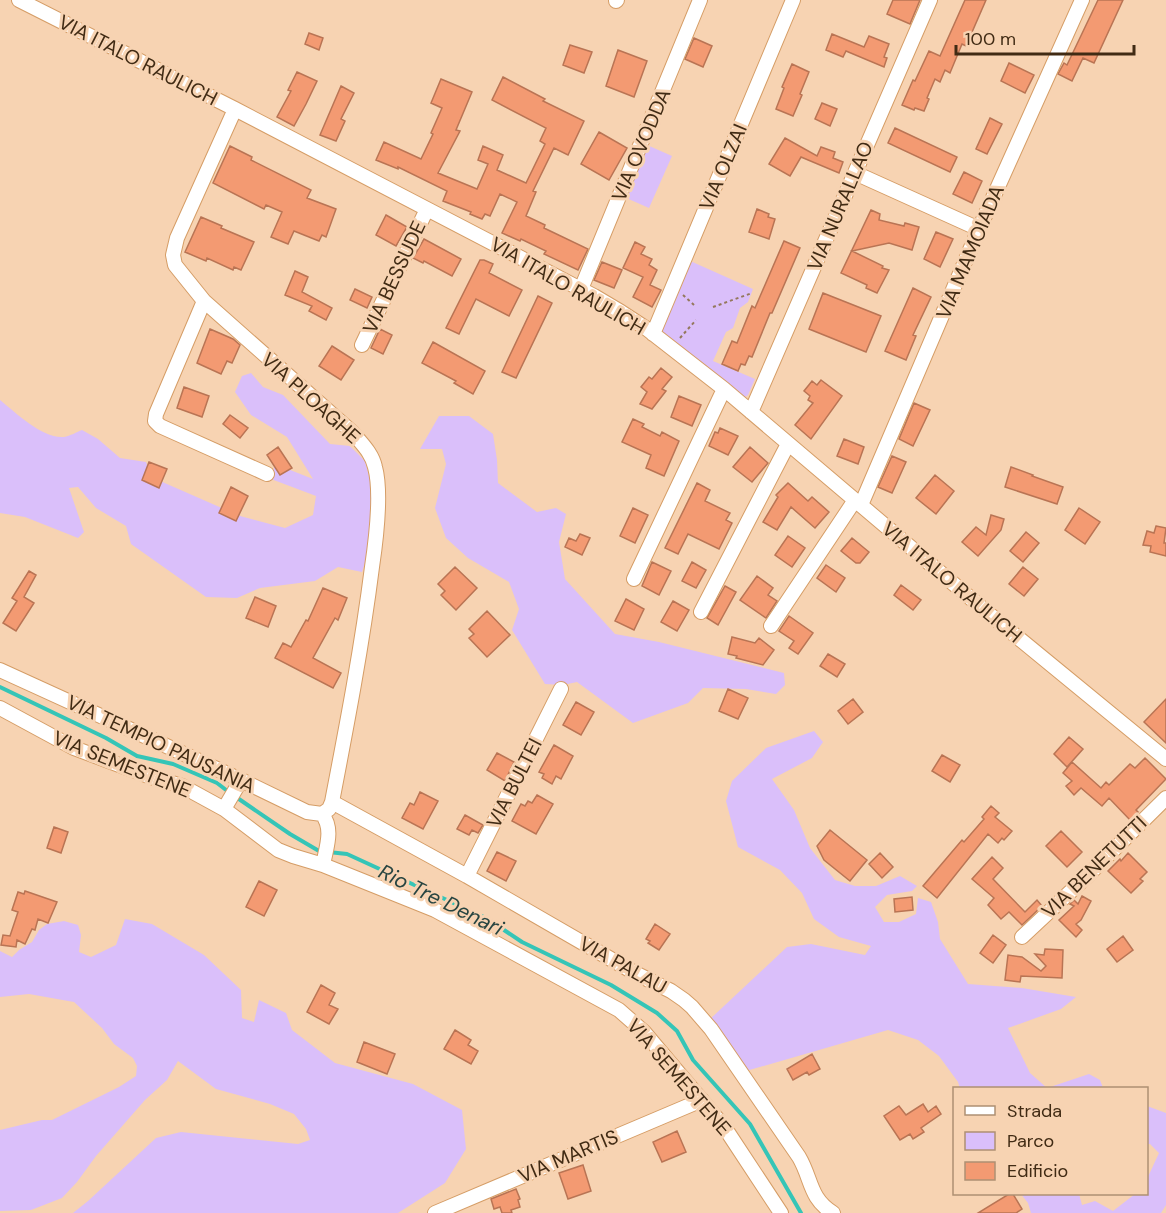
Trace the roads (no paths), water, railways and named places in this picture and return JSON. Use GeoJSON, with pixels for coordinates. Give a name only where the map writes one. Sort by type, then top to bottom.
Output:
{"type":"FeatureCollection","features":[{"type":"Feature","properties":{"kind":"street","name":"VIA ITALO RAULICH"},"geometry":{"type":"LineString","coordinates":[[19,0],[235,109],[621,312],[724,389],[1166,759]]}},
{"type":"Feature","properties":{"kind":"street","name":"VIA OVODDA"},"geometry":{"type":"LineString","coordinates":[[580,289],[700,0]]}},
{"type":"Feature","properties":{"kind":"street","name":"VIA OLZAI"},"geometry":{"type":"LineString","coordinates":[[653,334],[794,0]]}},
{"type":"Feature","properties":{"kind":"street","name":"VIA NURALLAO"},"geometry":{"type":"LineString","coordinates":[[751,412],[930,0]]}},
{"type":"Feature","properties":{"kind":"street","name":"VIA MAMOIADA"},"geometry":{"type":"LineString","coordinates":[[771,626],[858,503],[978,229],[1082,0]]}},
{"type":"Feature","properties":{"kind":"street","name":"VIA PLOAGHE"},"geometry":{"type":"LineString","coordinates":[[235,109],[177,238],[174,260],[204,301],[353,433],[369,453],[376,469],[378,496],[376,524],[360,650],[332,802],[330,809],[322,814]]}},
{"type":"Feature","properties":{"kind":"street"},"geometry":{"type":"LineString","coordinates":[[855,173],[978,229]]}},
{"type":"Feature","properties":{"kind":"street","name":"VIA BESSUDE"},"geometry":{"type":"LineString","coordinates":[[362,345],[427,209]]}},
{"type":"Feature","properties":{"kind":"street"},"geometry":{"type":"LineString","coordinates":[[204,301],[155,421],[160,426],[267,474]]}},
{"type":"Feature","properties":{"kind":"street"},"geometry":{"type":"LineString","coordinates":[[634,579],[724,389]]}},
{"type":"Feature","properties":{"kind":"street"},"geometry":{"type":"LineString","coordinates":[[701,612],[788,444]]}},
{"type":"Feature","properties":{"kind":"street","name":"VIA TEMPIO PAUSANIA"},"geometry":{"type":"LineString","coordinates":[[0,670],[307,812],[322,814]]}},
{"type":"Feature","properties":{"kind":"street","name":"VIA BULTEI"},"geometry":{"type":"LineString","coordinates":[[467,876],[561,689]]}},
{"type":"Feature","properties":{"kind":"street","name":"VIA SEMESTENE"},"geometry":{"type":"LineString","coordinates":[[0,708],[74,748],[182,786],[224,809],[278,849],[322,864],[435,910],[619,1010],[644,1032],[702,1100],[724,1128],[781,1213]]}},
{"type":"Feature","properties":{"kind":"street"},"geometry":{"type":"LineString","coordinates":[[224,809],[241,780]]}},
{"type":"Feature","properties":{"kind":"street","name":"VIA BENETUTTI"},"geometry":{"type":"LineString","coordinates":[[1022,937],[1166,798]]}},
{"type":"Feature","properties":{"kind":"street","name":"VIA PALAU"},"geometry":{"type":"LineString","coordinates":[[332,802],[467,876],[688,1003],[711,1029],[799,1157],[818,1201],[833,1213]]}},
{"type":"Feature","properties":{"kind":"street"},"geometry":{"type":"LineString","coordinates":[[322,814],[327,822],[329,833],[322,864]]}},
{"type":"Feature","properties":{"kind":"street","name":"VIA MARTIS"},"geometry":{"type":"LineString","coordinates":[[435,1213],[702,1100]]}},
{"type":"Feature","properties":{"kind":"waterway","name":"Rio Tre Denari"},"geometry":{"type":"LineString","coordinates":[[0,687],[106,738],[137,756],[173,764],[217,783],[230,793]]}},
{"type":"Feature","properties":{"kind":"waterway","name":"Rio Tre Denari"},"geometry":{"type":"LineString","coordinates":[[236,797],[319,851],[347,854],[486,918],[522,942],[611,985],[657,1013],[677,1031],[693,1060],[750,1124],[801,1213]]}}]}
